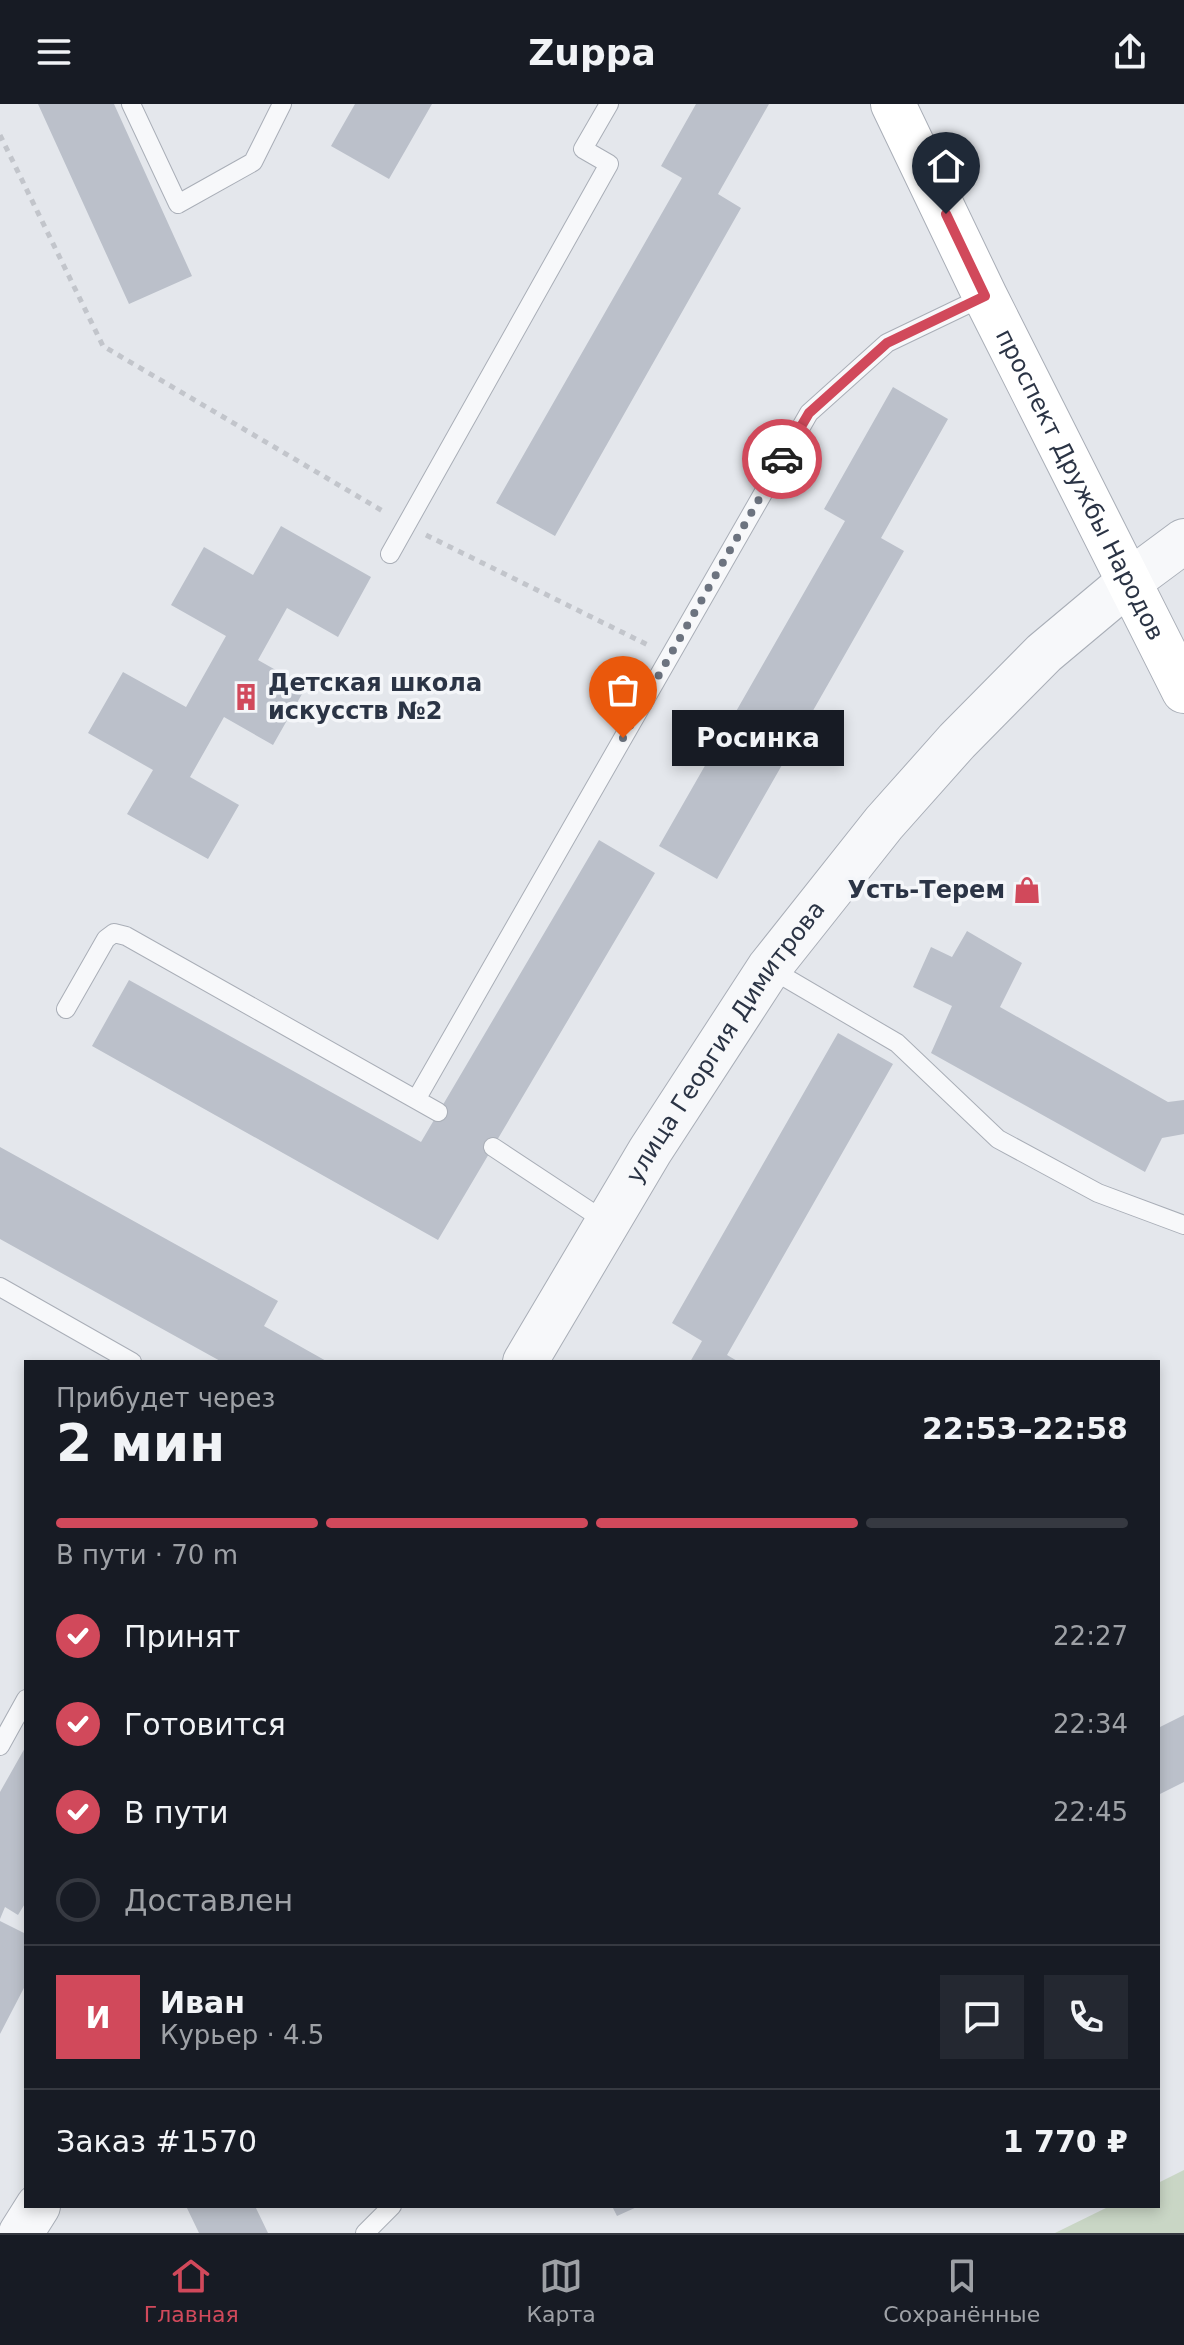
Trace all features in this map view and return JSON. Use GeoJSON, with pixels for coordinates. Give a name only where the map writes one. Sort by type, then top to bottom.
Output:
{"type":"FeatureCollection","features":[{"type":"Feature","properties":{"kind":"main road","name":"проспект Дружбы Народов"},"geometry":{"type":"LineString","coordinates":[[893,104],[985,296],[1184,691]]}},
{"type":"Feature","properties":{"kind":"street","name":"улица Георгия Димитрова"},"geometry":{"type":"LineString","coordinates":[[526,1360],[650,1151],[769,968],[884,823],[957,741],[1044,653],[1130,581],[1184,541]]}},
{"type":"Feature","properties":{"kind":"street"},"geometry":{"type":"LineString","coordinates":[[21,2233],[37,2208]]}},
{"type":"Feature","properties":{"kind":"lane"},"geometry":{"type":"LineString","coordinates":[[131,104],[178,204],[253,162],[282,104]]}},
{"type":"Feature","properties":{"kind":"lane"},"geometry":{"type":"LineString","coordinates":[[390,554],[609,164],[583,149],[609,104]]}},
{"type":"Feature","properties":{"kind":"lane"},"geometry":{"type":"LineString","coordinates":[[417,1098],[809,413],[887,343],[985,296]]}},
{"type":"Feature","properties":{"kind":"lane"},"geometry":{"type":"LineString","coordinates":[[66,1009],[106,939],[114,933],[126,936],[438,1112]]}},
{"type":"Feature","properties":{"kind":"lane"},"geometry":{"type":"LineString","coordinates":[[769,968],[897,1043],[998,1139],[1098,1193],[1184,1225]]}},
{"type":"Feature","properties":{"kind":"lane"},"geometry":{"type":"LineString","coordinates":[[493,1147],[608,1223]]}},
{"type":"Feature","properties":{"kind":"lane"},"geometry":{"type":"LineString","coordinates":[[0,1287],[128,1360]]}},
{"type":"Feature","properties":{"kind":"lane"},"geometry":{"type":"LineString","coordinates":[[0,1746],[24,1703]]}},
{"type":"Feature","properties":{"kind":"lane"},"geometry":{"type":"LineString","coordinates":[[365,2233],[390,2208]]}},
{"type":"Feature","properties":{"kind":"path"},"geometry":{"type":"LineString","coordinates":[[0,135],[103,346],[406,525],[670,655]]}},
{"type":"Feature","properties":{"kind":"green space"},"geometry":{"type":"Polygon","coordinates":[[[1184,2170],[1184,2233],[1055,2233],[1106,2208],[1160,2208],[1160,2182],[1184,2170]]]}},
{"type":"Feature","properties":{"kind":"building"},"geometry":{"type":"Polygon","coordinates":[[[38,104],[114,104],[192,276],[129,304],[38,104]]]}},
{"type":"Feature","properties":{"kind":"building"},"geometry":{"type":"Polygon","coordinates":[[[355,104],[432,104],[389,179],[331,146],[355,104]]]}},
{"type":"Feature","properties":{"kind":"building"},"geometry":{"type":"Polygon","coordinates":[[[696,104],[769,104],[718,194],[741,208],[555,536],[496,503],[682,178],[661,166],[696,104]]]}},
{"type":"Feature","properties":{"kind":"building"},"geometry":{"type":"Polygon","coordinates":[[[893,387],[948,419],[881,538],[904,551],[717,879],[659,846],[845,521],[824,509],[893,387]]]}},
{"type":"Feature","properties":{"kind":"building","name":"Детская школа искусств №2"},"geometry":{"type":"Polygon","coordinates":[[[281,526],[371,577],[338,637],[287,608],[258,660],[306,687],[273,745],[224,717],[190,777],[239,805],[208,859],[127,814],[153,770],[88,733],[123,672],[186,707],[226,636],[171,605],[204,547],[253,575],[281,526]]]}},
{"type":"Feature","properties":{"kind":"building"},"geometry":{"type":"Polygon","coordinates":[[[599,840],[655,873],[438,1240],[92,1046],[129,980],[421,1142],[599,840]]]}},
{"type":"Feature","properties":{"kind":"building"},"geometry":{"type":"Polygon","coordinates":[[[967,931],[1022,963],[1000,1007],[1168,1102],[1184,1100],[1184,1134],[1162,1138],[1145,1172],[931,1053],[952,1006],[913,987],[931,947],[952,957],[967,931]]]}},
{"type":"Feature","properties":{"kind":"building"},"geometry":{"type":"Polygon","coordinates":[[[838,1033],[893,1064],[727,1355],[736,1360],[691,1360],[702,1341],[672,1323],[838,1033]]]}},
{"type":"Feature","properties":{"kind":"building"},"geometry":{"type":"Polygon","coordinates":[[[0,1147],[278,1301],[264,1326],[324,1360],[218,1360],[0,1239],[0,1147]]]}},
{"type":"Feature","properties":{"kind":"building"},"geometry":{"type":"Polygon","coordinates":[[[1184,1715],[1184,1782],[1160,1794],[1160,1727],[1184,1715]]]}},
{"type":"Feature","properties":{"kind":"building"},"geometry":{"type":"Polygon","coordinates":[[[24,1750],[24,1905],[18,1915],[5,1907],[0,1919],[0,1792],[24,1750]]]}},
{"type":"Feature","properties":{"kind":"building"},"geometry":{"type":"Polygon","coordinates":[[[0,1921],[24,1933],[24,1988],[0,2034],[0,1921]]]}},
{"type":"Feature","properties":{"kind":"building"},"geometry":{"type":"Polygon","coordinates":[[[187,2208],[256,2208],[268,2233],[199,2233],[187,2208]]]}},
{"type":"Feature","properties":{"kind":"building"},"geometry":{"type":"Polygon","coordinates":[[[613,2208],[635,2208],[617,2216],[613,2208]]]}},
{"type":"Feature","properties":{"kind":"way so far"},"geometry":{"type":"LineString","coordinates":[[623,738],[782,459]]}},
{"type":"Feature","properties":{"kind":"place","name":"Детская школа искусств №2"},"geometry":{"type":"Point","coordinates":[246,697]}},
{"type":"Feature","properties":{"kind":"place","name":"Росинка"},"geometry":{"type":"Point","coordinates":[623,738]}},
{"type":"Feature","properties":{"kind":"place","name":"Усть-Терем"},"geometry":{"type":"Point","coordinates":[1027,890]}},
{"type":"Feature","properties":{"kind":"route"},"geometry":{"type":"LineString","coordinates":[[782,459],[809,413],[887,343],[985,296],[946,214]]}}]}
